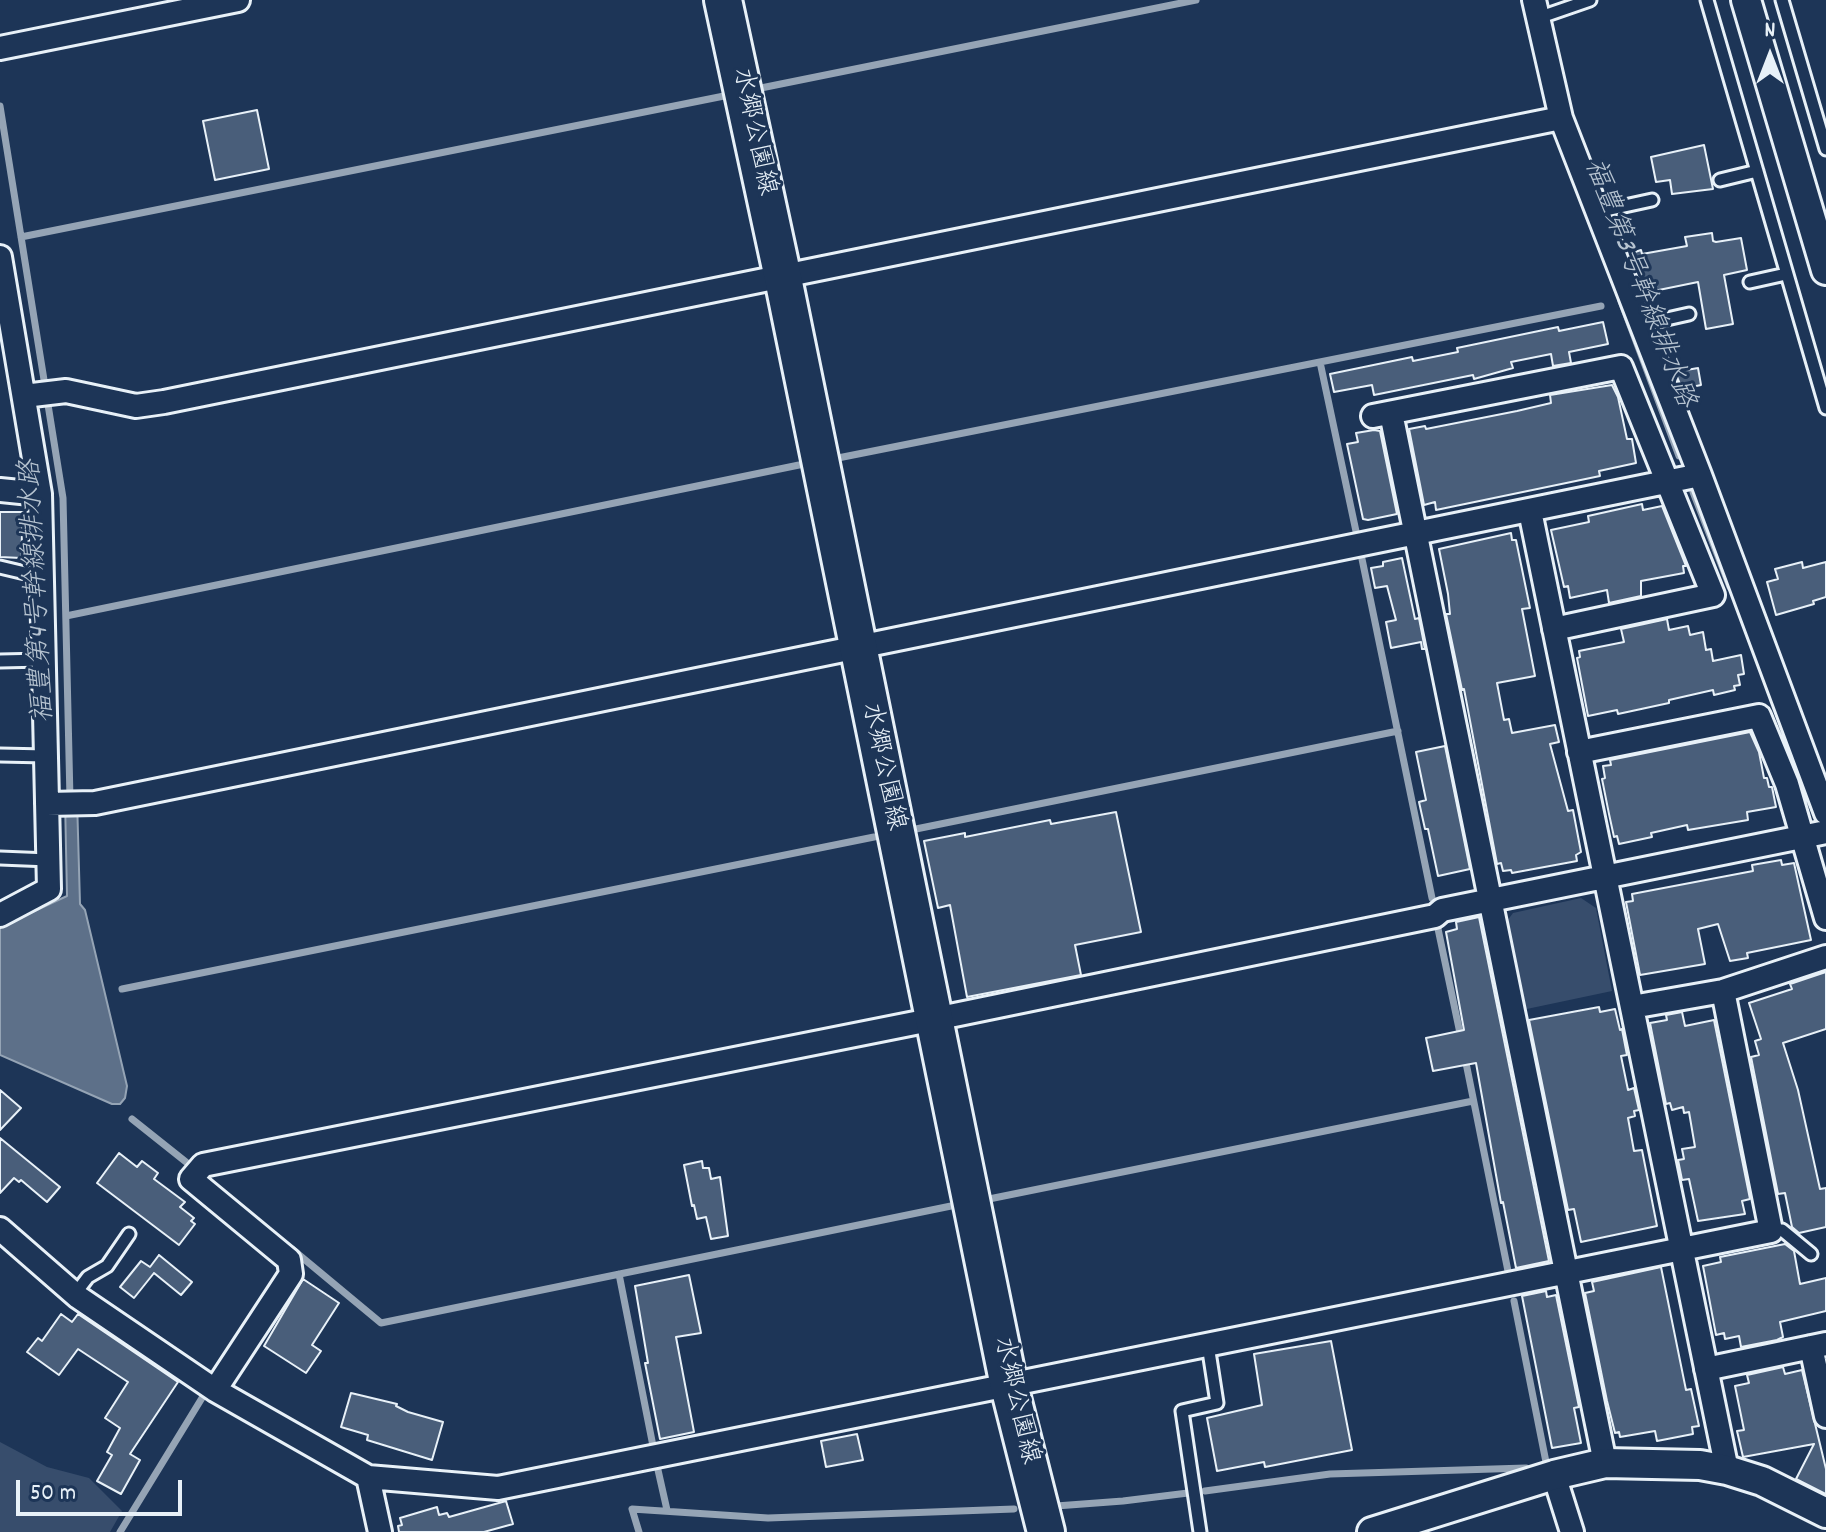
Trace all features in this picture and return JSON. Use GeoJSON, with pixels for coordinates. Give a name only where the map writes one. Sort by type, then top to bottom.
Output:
{"type":"FeatureCollection","features":[{"type":"Feature","properties":{"kind":"main road","name":"水郷公園線"},"geometry":{"type":"LineString","coordinates":[[723,0],[783,278],[856,649],[1009,1386],[1046,1532]]}},
{"type":"Feature","properties":{"kind":"street"},"geometry":{"type":"LineString","coordinates":[[2,48],[238,0]]}},
{"type":"Feature","properties":{"kind":"street"},"geometry":{"type":"LineString","coordinates":[[1746,0],[1826,270]]}},
{"type":"Feature","properties":{"kind":"street"},"geometry":{"type":"LineString","coordinates":[[1536,9],[1561,118],[1700,475],[1826,813]]}},
{"type":"Feature","properties":{"kind":"street"},"geometry":{"type":"LineString","coordinates":[[28,396],[60,391],[136,406],[164,402],[1561,118]]}},
{"type":"Feature","properties":{"kind":"street"},"geometry":{"type":"LineString","coordinates":[[0,915],[49,889],[52,804],[46,756],[40,494],[28,396],[1,266]]}},
{"type":"Feature","properties":{"kind":"street"},"geometry":{"type":"LineString","coordinates":[[1554,629],[1713,595],[1621,367],[1382,415],[1416,535],[1605,1463]]}},
{"type":"Feature","properties":{"kind":"street"},"geometry":{"type":"LineString","coordinates":[[52,804],[85,804],[1700,475]]}},
{"type":"Feature","properties":{"kind":"street"},"geometry":{"type":"LineString","coordinates":[[0,490],[40,494]]}},
{"type":"Feature","properties":{"kind":"street"},"geometry":{"type":"LineString","coordinates":[[1530,511],[1727,1470]]}},
{"type":"Feature","properties":{"kind":"street"},"geometry":{"type":"LineString","coordinates":[[1579,752],[1759,716],[1787,784],[1826,918]]}},
{"type":"Feature","properties":{"kind":"street"},"geometry":{"type":"LineString","coordinates":[[215,1390],[291,1274],[289,1260],[191,1179],[203,1165],[935,1019],[1435,916],[1442,910],[1826,832]]}},
{"type":"Feature","properties":{"kind":"street"},"geometry":{"type":"LineString","coordinates":[[1632,1007],[1723,991],[1826,957]]}},
{"type":"Feature","properties":{"kind":"street"},"geometry":{"type":"LineString","coordinates":[[0,1229],[75,1294],[215,1390],[368,1477],[498,1488],[1771,1231],[1723,991]]}},
{"type":"Feature","properties":{"kind":"street"},"geometry":{"type":"LineString","coordinates":[[1706,1369],[1819,1345],[1826,1416]]}},
{"type":"Feature","properties":{"kind":"street"},"geometry":{"type":"LineString","coordinates":[[1372,1532],[1554,1475],[1605,1463],[1700,1465],[1727,1470],[1762,1481],[1826,1513]]}},
{"type":"Feature","properties":{"kind":"street"},"geometry":{"type":"LineString","coordinates":[[1554,1475],[1572,1532]]}},
{"type":"Feature","properties":{"kind":"street"},"geometry":{"type":"LineString","coordinates":[[368,1477],[380,1532]]}},
{"type":"Feature","properties":{"kind":"lane"},"geometry":{"type":"LineString","coordinates":[[1536,9],[1590,0]]}},
{"type":"Feature","properties":{"kind":"lane"},"geometry":{"type":"LineString","coordinates":[[1707,0],[1826,408]]}},
{"type":"Feature","properties":{"kind":"lane"},"geometry":{"type":"LineString","coordinates":[[1782,0],[1826,149]]}},
{"type":"Feature","properties":{"kind":"lane"},"geometry":{"type":"LineString","coordinates":[[1720,180],[1757,171]]}},
{"type":"Feature","properties":{"kind":"lane"},"geometry":{"type":"LineString","coordinates":[[1597,212],[1652,200]]}},
{"type":"Feature","properties":{"kind":"lane"},"geometry":{"type":"LineString","coordinates":[[1750,282],[1786,274]]}},
{"type":"Feature","properties":{"kind":"lane"},"geometry":{"type":"LineString","coordinates":[[1640,325],[1689,314]]}},
{"type":"Feature","properties":{"kind":"lane"},"geometry":{"type":"LineString","coordinates":[[0,567],[42,577]]}},
{"type":"Feature","properties":{"kind":"lane"},"geometry":{"type":"LineString","coordinates":[[0,661],[44,660]]}},
{"type":"Feature","properties":{"kind":"lane"},"geometry":{"type":"LineString","coordinates":[[0,755],[46,756]]}},
{"type":"Feature","properties":{"kind":"lane"},"geometry":{"type":"LineString","coordinates":[[0,858],[49,860]]}},
{"type":"Feature","properties":{"kind":"lane"},"geometry":{"type":"LineString","coordinates":[[1771,1231],[1782,1230],[1811,1254]]}},
{"type":"Feature","properties":{"kind":"lane"},"geometry":{"type":"LineString","coordinates":[[75,1294],[88,1277],[107,1266],[129,1234]]}},
{"type":"Feature","properties":{"kind":"lane"},"geometry":{"type":"LineString","coordinates":[[1200,1532],[1182,1411],[1217,1403],[1208,1345]]}},
{"type":"Feature","properties":{"kind":"shaded area"},"geometry":{"type":"Polygon","coordinates":[[[77,799],[80,904],[85,910],[127,1086],[125,1098],[120,1104],[112,1104],[0,1055],[0,927],[67,896],[65,800],[77,799]]]}},
{"type":"Feature","properties":{"kind":"shaded area"},"geometry":{"type":"Polygon","coordinates":[[[1581,898],[1596,908],[1612,991],[1522,1010],[1504,925],[1513,913],[1581,898]]]}},
{"type":"Feature","properties":{"kind":"shaded area"},"geometry":{"type":"Polygon","coordinates":[[[0,1442],[47,1467],[89,1478],[122,1511],[110,1532],[0,1532],[0,1442]]]}},
{"type":"Feature","properties":{"kind":"building"},"geometry":{"type":"Polygon","coordinates":[[[257,110],[269,169],[215,180],[203,121],[257,110]]]}},
{"type":"Feature","properties":{"kind":"building"},"geometry":{"type":"Polygon","coordinates":[[[1704,145],[1713,189],[1672,194],[1670,180],[1656,182],[1651,157],[1704,145]]]}},
{"type":"Feature","properties":{"kind":"building"},"geometry":{"type":"Polygon","coordinates":[[[1712,233],[1716,242],[1741,238],[1747,270],[1724,275],[1733,324],[1706,329],[1698,282],[1644,293],[1629,254],[1687,246],[1685,237],[1712,233]]]}},
{"type":"Feature","properties":{"kind":"building"},"geometry":{"type":"Polygon","coordinates":[[[1603,322],[1608,344],[1569,352],[1571,363],[1553,366],[1551,354],[1511,362],[1513,368],[1474,379],[1473,375],[1374,395],[1372,385],[1334,392],[1330,374],[1412,357],[1413,361],[1458,352],[1457,348],[1558,327],[1559,331],[1603,322]]]}},
{"type":"Feature","properties":{"kind":"building"},"geometry":{"type":"Polygon","coordinates":[[[1698,368],[1701,385],[1682,389],[1675,372],[1698,368]]]}},
{"type":"Feature","properties":{"kind":"building"},"geometry":{"type":"Polygon","coordinates":[[[1612,385],[1618,397],[1627,439],[1632,439],[1636,463],[1599,471],[1600,476],[1436,510],[1435,502],[1424,505],[1409,429],[1425,426],[1426,429],[1517,411],[1551,403],[1550,395],[1612,385]]]}},
{"type":"Feature","properties":{"kind":"building"},"geometry":{"type":"Polygon","coordinates":[[[1380,431],[1397,514],[1368,520],[1363,519],[1347,444],[1358,442],[1356,433],[1380,431]]]}},
{"type":"Feature","properties":{"kind":"building"},"geometry":{"type":"Polygon","coordinates":[[[1642,504],[1643,510],[1662,506],[1686,566],[1683,566],[1684,573],[1641,581],[1641,596],[1609,603],[1607,590],[1570,598],[1568,586],[1564,587],[1551,530],[1589,522],[1588,516],[1642,504]]]}},
{"type":"Feature","properties":{"kind":"building"},"geometry":{"type":"Polygon","coordinates":[[[0,512],[23,512],[21,558],[0,557],[0,512]]]}},
{"type":"Feature","properties":{"kind":"building"},"geometry":{"type":"Polygon","coordinates":[[[1511,533],[1512,540],[1516,540],[1530,608],[1522,609],[1535,676],[1497,683],[1504,720],[1509,719],[1512,733],[1555,725],[1559,742],[1550,744],[1568,811],[1573,810],[1581,852],[1576,855],[1577,861],[1512,873],[1511,870],[1503,871],[1501,863],[1497,864],[1464,689],[1446,614],[1450,614],[1448,594],[1439,549],[1511,533]]]}},
{"type":"Feature","properties":{"kind":"building"},"geometry":{"type":"Polygon","coordinates":[[[1402,558],[1425,649],[1422,649],[1421,642],[1391,648],[1386,622],[1396,620],[1387,586],[1375,588],[1371,568],[1402,558]]]}},
{"type":"Feature","properties":{"kind":"building"},"geometry":{"type":"Polygon","coordinates":[[[1802,562],[1803,568],[1826,562],[1826,597],[1813,601],[1814,604],[1776,615],[1767,582],[1778,579],[1775,569],[1802,562]]]}},
{"type":"Feature","properties":{"kind":"building"},"geometry":{"type":"Polygon","coordinates":[[[1667,619],[1669,630],[1688,626],[1690,635],[1703,632],[1706,650],[1711,649],[1713,661],[1741,655],[1744,674],[1738,675],[1740,685],[1734,686],[1735,690],[1714,695],[1713,690],[1618,714],[1617,710],[1588,716],[1577,658],[1580,657],[1579,651],[1624,642],[1621,629],[1667,619]]]}},
{"type":"Feature","properties":{"kind":"building"},"geometry":{"type":"Polygon","coordinates":[[[1750,732],[1759,752],[1764,778],[1772,787],[1776,807],[1747,812],[1748,820],[1688,830],[1687,825],[1619,844],[1617,836],[1614,837],[1602,779],[1605,778],[1603,766],[1611,765],[1610,760],[1750,732]]]}},
{"type":"Feature","properties":{"kind":"building"},"geometry":{"type":"Polygon","coordinates":[[[1445,746],[1470,869],[1438,876],[1419,802],[1426,800],[1416,752],[1445,746]]]}},
{"type":"Feature","properties":{"kind":"building"},"geometry":{"type":"Polygon","coordinates":[[[1116,812],[1141,932],[1075,945],[1081,975],[967,997],[950,905],[938,908],[924,841],[1116,812]]]}},
{"type":"Feature","properties":{"kind":"building"},"geometry":{"type":"Polygon","coordinates":[[[1781,860],[1782,865],[1794,863],[1811,940],[1747,953],[1748,958],[1730,961],[1718,924],[1698,929],[1705,964],[1640,975],[1626,902],[1633,901],[1632,894],[1753,871],[1752,865],[1781,860]]]}},
{"type":"Feature","properties":{"kind":"building"},"geometry":{"type":"Polygon","coordinates":[[[1479,917],[1549,1261],[1516,1268],[1476,1063],[1433,1071],[1426,1038],[1464,1030],[1446,932],[1457,929],[1456,922],[1479,917]]]}},
{"type":"Feature","properties":{"kind":"building"},"geometry":{"type":"Polygon","coordinates":[[[1826,972],[1826,1029],[1783,1043],[1798,1090],[1820,1189],[1826,1188],[1826,1227],[1799,1233],[1792,1227],[1785,1193],[1778,1194],[1751,1057],[1759,1055],[1755,1041],[1761,1039],[1749,1003],[1792,989],[1790,984],[1826,972]]]}},
{"type":"Feature","properties":{"kind":"building"},"geometry":{"type":"Polygon","coordinates":[[[1599,1007],[1600,1012],[1615,1009],[1622,1029],[1627,1055],[1621,1056],[1628,1090],[1634,1088],[1639,1110],[1634,1111],[1635,1116],[1628,1118],[1634,1151],[1642,1150],[1657,1226],[1581,1242],[1574,1209],[1568,1210],[1529,1020],[1599,1007]]]}},
{"type":"Feature","properties":{"kind":"building"},"geometry":{"type":"Polygon","coordinates":[[[1682,1012],[1685,1026],[1714,1020],[1750,1199],[1742,1201],[1745,1214],[1698,1221],[1689,1179],[1682,1180],[1678,1160],[1684,1159],[1682,1149],[1695,1147],[1689,1112],[1684,1113],[1683,1107],[1672,1110],[1670,1103],[1666,1104],[1650,1023],[1667,1020],[1666,1015],[1682,1012]]]}},
{"type":"Feature","properties":{"kind":"building"},"geometry":{"type":"Polygon","coordinates":[[[0,1090],[21,1108],[0,1130],[0,1090]]]}},
{"type":"Feature","properties":{"kind":"building"},"geometry":{"type":"Polygon","coordinates":[[[0,1138],[60,1187],[47,1202],[21,1180],[19,1182],[14,1178],[0,1193],[0,1138]]]}},
{"type":"Feature","properties":{"kind":"building"},"geometry":{"type":"Polygon","coordinates":[[[119,1153],[137,1167],[142,1161],[158,1173],[154,1179],[185,1202],[180,1207],[194,1218],[191,1221],[195,1224],[179,1245],[97,1183],[119,1153]]]}},
{"type":"Feature","properties":{"kind":"building"},"geometry":{"type":"Polygon","coordinates":[[[702,1161],[703,1168],[709,1168],[711,1179],[720,1177],[728,1236],[711,1239],[706,1217],[697,1219],[692,1206],[684,1165],[702,1161]]]}},
{"type":"Feature","properties":{"kind":"building"},"geometry":{"type":"Polygon","coordinates":[[[1785,1244],[1794,1251],[1800,1284],[1826,1278],[1826,1311],[1780,1322],[1783,1337],[1777,1340],[1741,1347],[1739,1336],[1725,1339],[1724,1333],[1716,1335],[1703,1266],[1721,1262],[1720,1257],[1785,1244]]]}},
{"type":"Feature","properties":{"kind":"building"},"geometry":{"type":"Polygon","coordinates":[[[159,1255],[192,1282],[181,1295],[154,1273],[134,1298],[120,1287],[141,1261],[150,1267],[159,1255]]]}},
{"type":"Feature","properties":{"kind":"building"},"geometry":{"type":"Polygon","coordinates":[[[1661,1267],[1686,1390],[1691,1389],[1699,1426],[1692,1427],[1693,1434],[1657,1441],[1655,1431],[1620,1437],[1619,1432],[1615,1433],[1607,1401],[1585,1293],[1594,1291],[1592,1282],[1661,1267]]]}},
{"type":"Feature","properties":{"kind":"building"},"geometry":{"type":"Polygon","coordinates":[[[689,1275],[701,1333],[676,1337],[694,1432],[660,1439],[645,1363],[648,1363],[635,1286],[689,1275]]]}},
{"type":"Feature","properties":{"kind":"building"},"geometry":{"type":"Polygon","coordinates":[[[303,1279],[339,1303],[312,1345],[321,1351],[306,1373],[264,1346],[303,1279]]]}},
{"type":"Feature","properties":{"kind":"building"},"geometry":{"type":"Polygon","coordinates":[[[1546,1291],[1547,1297],[1556,1295],[1579,1407],[1574,1408],[1581,1443],[1552,1448],[1522,1296],[1546,1291]]]}},
{"type":"Feature","properties":{"kind":"building"},"geometry":{"type":"Polygon","coordinates":[[[61,1314],[72,1322],[78,1314],[178,1382],[130,1454],[140,1460],[121,1494],[97,1481],[112,1455],[107,1452],[120,1428],[105,1418],[128,1382],[78,1349],[59,1375],[27,1352],[38,1338],[42,1341],[61,1314]]]}},
{"type":"Feature","properties":{"kind":"building"},"geometry":{"type":"Polygon","coordinates":[[[1331,1341],[1352,1450],[1265,1467],[1264,1462],[1217,1471],[1207,1418],[1262,1405],[1254,1354],[1331,1341]]]}},
{"type":"Feature","properties":{"kind":"building"},"geometry":{"type":"Polygon","coordinates":[[[1783,1367],[1785,1374],[1802,1370],[1826,1469],[1826,1494],[1796,1479],[1814,1444],[1743,1457],[1737,1431],[1744,1430],[1735,1386],[1749,1383],[1747,1375],[1783,1367]]]}},
{"type":"Feature","properties":{"kind":"building"},"geometry":{"type":"Polygon","coordinates":[[[351,1393],[397,1404],[408,1412],[443,1422],[432,1460],[367,1440],[368,1435],[341,1427],[351,1393]]]}},
{"type":"Feature","properties":{"kind":"building"},"geometry":{"type":"Polygon","coordinates":[[[857,1434],[863,1460],[826,1467],[821,1441],[857,1434]]]}},
{"type":"Feature","properties":{"kind":"building"},"geometry":{"type":"Polygon","coordinates":[[[506,1501],[513,1524],[484,1532],[399,1532],[398,1526],[402,1525],[400,1518],[437,1507],[439,1515],[447,1513],[449,1517],[506,1501]]]}},
{"type":"Feature","properties":{"kind":"waterway"},"geometry":{"type":"LineString","coordinates":[[761,88],[1196,0]]}},
{"type":"Feature","properties":{"kind":"waterway"},"geometry":{"type":"LineString","coordinates":[[21,237],[724,96]]}},
{"type":"Feature","properties":{"kind":"waterway","name":"福豊第4号幹線排水路"},"geometry":{"type":"LineString","coordinates":[[0,106],[63,498],[70,799]]}},
{"type":"Feature","properties":{"kind":"waterway","name":"福豊第3号幹線排水路"},"geometry":{"type":"LineString","coordinates":[[1621,301],[1679,456]]}},
{"type":"Feature","properties":{"kind":"waterway"},"geometry":{"type":"LineString","coordinates":[[838,458],[1601,306]]}},
{"type":"Feature","properties":{"kind":"waterway"},"geometry":{"type":"LineString","coordinates":[[1320,362],[1357,536]]}},
{"type":"Feature","properties":{"kind":"waterway"},"geometry":{"type":"LineString","coordinates":[[66,616],[799,465]]}},
{"type":"Feature","properties":{"kind":"waterway","name":"福豊第3号幹線排水路"},"geometry":{"type":"LineString","coordinates":[[1693,492],[1730,587]]}},
{"type":"Feature","properties":{"kind":"waterway"},"geometry":{"type":"LineString","coordinates":[[1362,559],[1432,898]]}},
{"type":"Feature","properties":{"kind":"waterway"},"geometry":{"type":"LineString","coordinates":[[911,830],[1398,731]]}},
{"type":"Feature","properties":{"kind":"waterway"},"geometry":{"type":"LineString","coordinates":[[122,989],[874,837]]}},
{"type":"Feature","properties":{"kind":"waterway"},"geometry":{"type":"LineString","coordinates":[[1437,924],[1461,1038]]}},
{"type":"Feature","properties":{"kind":"waterway"},"geometry":{"type":"LineString","coordinates":[[1465,1058],[1509,1276]]}},
{"type":"Feature","properties":{"kind":"waterway"},"geometry":{"type":"LineString","coordinates":[[989,1199],[1473,1101]]}},
{"type":"Feature","properties":{"kind":"waterway"},"geometry":{"type":"LineString","coordinates":[[132,1119],[186,1162]]}},
{"type":"Feature","properties":{"kind":"waterway"},"geometry":{"type":"LineString","coordinates":[[292,1249],[381,1323],[951,1206]]}},
{"type":"Feature","properties":{"kind":"waterway"},"geometry":{"type":"LineString","coordinates":[[619,1274],[653,1446]]}},
{"type":"Feature","properties":{"kind":"waterway"},"geometry":{"type":"LineString","coordinates":[[1514,1301],[1546,1462]]}},
{"type":"Feature","properties":{"kind":"waterway"},"geometry":{"type":"LineString","coordinates":[[120,1532],[202,1398]]}},
{"type":"Feature","properties":{"kind":"waterway"},"geometry":{"type":"LineString","coordinates":[[1205,1491],[1330,1474],[1526,1468]]}},
{"type":"Feature","properties":{"kind":"waterway"},"geometry":{"type":"LineString","coordinates":[[658,1470],[667,1510]]}},
{"type":"Feature","properties":{"kind":"waterway"},"geometry":{"type":"LineString","coordinates":[[1056,1506],[1188,1493]]}},
{"type":"Feature","properties":{"kind":"waterway"},"geometry":{"type":"LineString","coordinates":[[639,1532],[632,1509],[768,1518],[1014,1509]]}}]}
